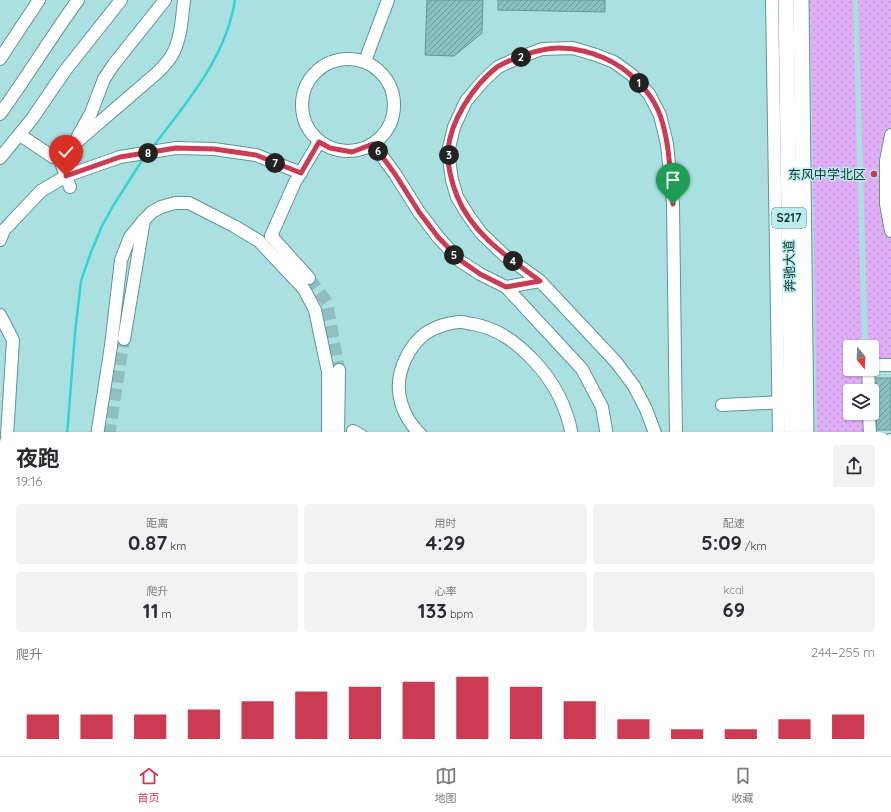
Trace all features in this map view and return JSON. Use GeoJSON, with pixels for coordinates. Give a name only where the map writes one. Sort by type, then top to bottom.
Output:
{"type":"FeatureCollection","features":[{"type":"Feature","properties":{"kind":"main road","name":"奔驰大道"},"geometry":{"type":"LineString","coordinates":[[786,0],[785,402],[791,432]]}},
{"type":"Feature","properties":{"kind":"main road","name":"奔驰大道"},"geometry":{"type":"LineString","coordinates":[[800,0],[806,432]]}},
{"type":"Feature","properties":{"kind":"street"},"geometry":{"type":"LineString","coordinates":[[0,59],[39,0]]}},
{"type":"Feature","properties":{"kind":"street"},"geometry":{"type":"LineString","coordinates":[[0,114],[78,0]]}},
{"type":"Feature","properties":{"kind":"street"},"geometry":{"type":"LineString","coordinates":[[0,158],[32,120],[64,72],[121,0]]}},
{"type":"Feature","properties":{"kind":"street"},"geometry":{"type":"LineString","coordinates":[[75,144],[114,64],[165,0]]}},
{"type":"Feature","properties":{"kind":"street"},"geometry":{"type":"LineString","coordinates":[[20,135],[53,157],[59,157],[75,144],[158,72],[169,59],[176,47],[184,0]]}},
{"type":"Feature","properties":{"kind":"street"},"geometry":{"type":"LineString","coordinates":[[365,61],[388,0]]}},
{"type":"Feature","properties":{"kind":"street"},"geometry":{"type":"LineString","coordinates":[[772,0],[785,402],[780,432]]}},
{"type":"Feature","properties":{"kind":"street"},"geometry":{"type":"LineString","coordinates":[[655,432],[646,409],[634,386],[616,362],[540,281],[504,255],[481,233],[457,197],[452,180],[448,152],[454,127],[466,101],[483,81],[498,67],[542,50],[573,48],[614,62],[632,75],[649,94],[660,115],[667,144],[673,204],[676,432]]}},
{"type":"Feature","properties":{"kind":"street"},"geometry":{"type":"LineString","coordinates":[[350,58],[365,61],[383,73],[391,86],[395,102],[393,117],[387,130],[373,144],[352,152],[330,148],[319,142],[311,134],[303,119],[301,102],[304,87],[314,72],[331,61],[350,58]]}},
{"type":"Feature","properties":{"kind":"street"},"geometry":{"type":"LineString","coordinates":[[891,135],[886,161],[886,204],[891,231]]}},
{"type":"Feature","properties":{"kind":"street"},"geometry":{"type":"LineString","coordinates":[[259,241],[271,236],[301,173],[319,142]]}},
{"type":"Feature","properties":{"kind":"street"},"geometry":{"type":"LineString","coordinates":[[373,144],[395,174],[419,212],[438,237],[460,260],[480,274],[506,287],[582,368],[602,407],[606,432]]}},
{"type":"Feature","properties":{"kind":"street"},"geometry":{"type":"LineString","coordinates":[[0,240],[4,230],[41,192],[120,157],[176,148],[214,149],[256,155],[301,173]]}},
{"type":"Feature","properties":{"kind":"street"},"geometry":{"type":"LineString","coordinates":[[59,157],[68,181]]}},
{"type":"Feature","properties":{"kind":"street"},"geometry":{"type":"LineString","coordinates":[[98,432],[111,346],[121,260],[130,237],[144,220],[152,212],[161,207],[175,203],[189,203],[234,226],[259,241],[304,289],[315,310],[328,372],[328,432]]}},
{"type":"Feature","properties":{"kind":"street"},"geometry":{"type":"LineString","coordinates":[[124,339],[144,220]]}},
{"type":"Feature","properties":{"kind":"street"},"geometry":{"type":"LineString","coordinates":[[271,236],[309,278]]}},
{"type":"Feature","properties":{"kind":"street"},"geometry":{"type":"LineString","coordinates":[[506,287],[540,281]]}},
{"type":"Feature","properties":{"kind":"street"},"geometry":{"type":"LineString","coordinates":[[0,315],[13,340],[7,432]]}},
{"type":"Feature","properties":{"kind":"street"},"geometry":{"type":"LineString","coordinates":[[418,432],[411,425],[403,411],[399,392],[399,376],[405,360],[414,345],[426,333],[444,325],[461,322],[498,331],[530,356],[542,369],[554,386],[564,408],[571,432]]}},
{"type":"Feature","properties":{"kind":"street"},"geometry":{"type":"LineString","coordinates":[[879,365],[891,365]]}},
{"type":"Feature","properties":{"kind":"street"},"geometry":{"type":"LineString","coordinates":[[338,432],[339,370]]}},
{"type":"Feature","properties":{"kind":"street"},"geometry":{"type":"LineString","coordinates":[[722,405],[785,402]]}},
{"type":"Feature","properties":{"kind":"street"},"geometry":{"type":"LineString","coordinates":[[869,420],[870,432]]}},
{"type":"Feature","properties":{"kind":"shaded area"},"geometry":{"type":"Polygon","coordinates":[[[810,0],[853,0],[862,340],[843,340],[843,376],[868,376],[869,384],[843,384],[843,420],[869,420],[870,432],[817,432],[810,0]]]}},
{"type":"Feature","properties":{"kind":"shaded area","name":"东风中学北区"},"geometry":{"type":"Polygon","coordinates":[[[858,0],[891,0],[891,365],[879,365],[879,340],[868,340],[858,0]]]}},
{"type":"Feature","properties":{"kind":"building"},"geometry":{"type":"Polygon","coordinates":[[[427,0],[483,0],[482,33],[454,56],[425,55],[427,0]]]}},
{"type":"Feature","properties":{"kind":"building"},"geometry":{"type":"Polygon","coordinates":[[[498,0],[605,0],[605,12],[498,10],[498,0]]]}},
{"type":"Feature","properties":{"kind":"building"},"geometry":{"type":"Polygon","coordinates":[[[876,378],[891,378],[891,430],[877,430],[876,420],[879,420],[879,384],[876,384],[876,378]]]}},
{"type":"Feature","properties":{"kind":"waterway"},"geometry":{"type":"LineString","coordinates":[[152,148],[191,97],[214,60],[223,41],[235,0]]}},
{"type":"Feature","properties":{"kind":"waterway"},"geometry":{"type":"LineString","coordinates":[[67,432],[75,333],[81,281],[102,226],[141,162]]}},
{"type":"Feature","properties":{"kind":"tunnel"},"geometry":{"type":"LineString","coordinates":[[309,278],[327,302],[339,370]]}},
{"type":"Feature","properties":{"kind":"tunnel"},"geometry":{"type":"LineString","coordinates":[[110,432],[124,339]]}},
{"type":"Feature","properties":{"kind":"place","name":"东风中学北区"},"geometry":{"type":"Point","coordinates":[874,174]}},
{"type":"Feature","properties":{"kind":"route"},"geometry":{"type":"LineString","coordinates":[[66,176],[120,157],[176,148],[214,149],[256,155],[301,173],[319,142],[330,148],[352,152],[373,144],[395,174],[419,212],[438,237],[460,260],[480,274],[506,287],[540,281],[504,255],[481,233],[468,215],[457,197],[452,180],[448,152],[454,127],[466,101],[483,81],[498,67],[542,50],[573,48],[614,62],[632,75],[649,94],[660,115],[667,144],[673,204]]}}]}
